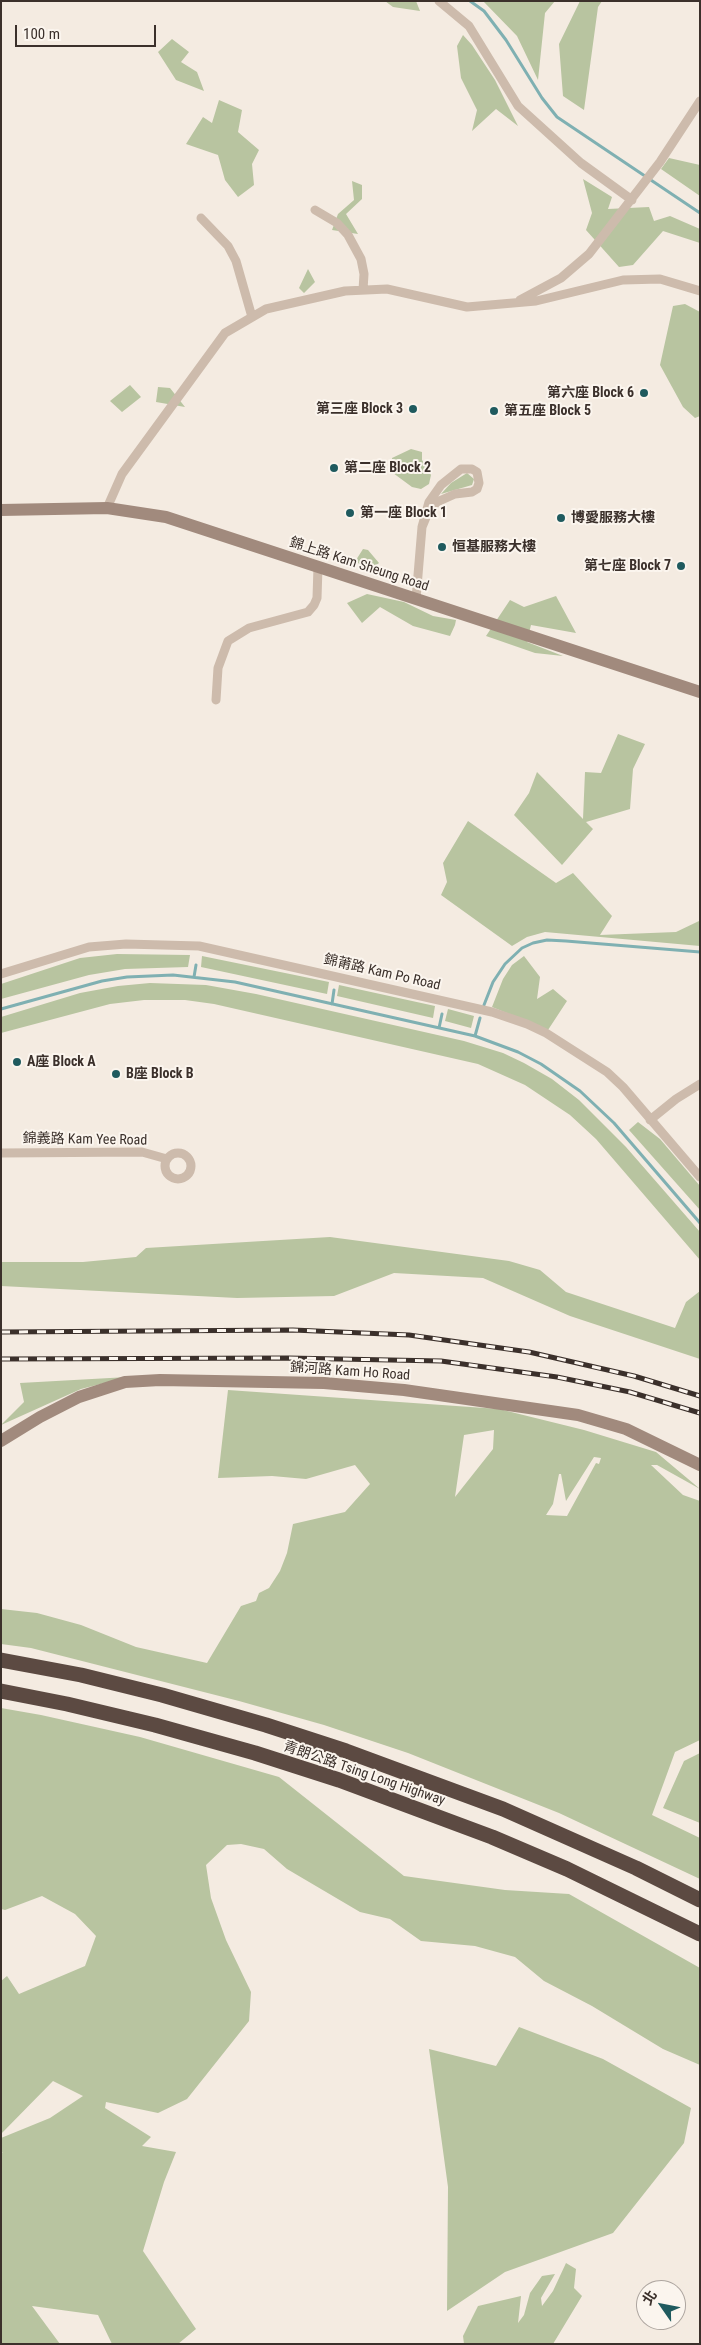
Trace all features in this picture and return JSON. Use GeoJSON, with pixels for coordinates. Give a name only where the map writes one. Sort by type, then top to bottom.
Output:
{"type":"FeatureCollection","features":[{"type":"Feature","properties":{"kind":"highway","name":"青朗公路 Tsing Long Highway"},"geometry":{"type":"LineString","coordinates":[[1,1660],[81,1675],[162,1695],[266,1725],[346,1751],[503,1809],[636,1868],[700,1900]]}},
{"type":"Feature","properties":{"kind":"highway","name":"青朗公路 Tsing Long Highway"},"geometry":{"type":"LineString","coordinates":[[1,1691],[67,1704],[155,1725],[255,1753],[339,1780],[402,1802],[533,1855],[617,1892],[700,1934]]}},
{"type":"Feature","properties":{"kind":"main road","name":"錦上路 Kam Sheung Road"},"geometry":{"type":"LineString","coordinates":[[1,510],[107,508],[166,517],[700,692]]}},
{"type":"Feature","properties":{"kind":"main road","name":"錦河路 Kam Ho Road"},"geometry":{"type":"LineString","coordinates":[[1,1441],[40,1417],[79,1397],[125,1382],[324,1383],[413,1391],[578,1414],[626,1429],[700,1465]]}},
{"type":"Feature","properties":{"kind":"street"},"geometry":{"type":"LineString","coordinates":[[439,1],[470,26],[518,106],[581,162],[632,200]]}},
{"type":"Feature","properties":{"kind":"street"},"geometry":{"type":"LineString","coordinates":[[517,302],[561,278],[589,254],[660,162],[691,118],[700,101]]}},
{"type":"Feature","properties":{"kind":"street"},"geometry":{"type":"LineString","coordinates":[[315,210],[337,223],[348,235],[361,259],[364,274],[363,290]]}},
{"type":"Feature","properties":{"kind":"street"},"geometry":{"type":"LineString","coordinates":[[202,218],[228,246],[236,261],[252,317]]}},
{"type":"Feature","properties":{"kind":"street"},"geometry":{"type":"LineString","coordinates":[[107,508],[122,474],[225,333],[266,309],[345,291],[386,289],[467,307],[536,301],[623,280],[660,279],[700,291]]}},
{"type":"Feature","properties":{"kind":"street"},"geometry":{"type":"LineString","coordinates":[[416,599],[422,527],[429,502],[441,486],[462,469],[472,469],[477,472],[479,483],[477,489],[472,492],[455,494],[437,502],[429,510],[422,527]]}},
{"type":"Feature","properties":{"kind":"street"},"geometry":{"type":"LineString","coordinates":[[216,700],[218,668],[228,641],[249,628],[308,612],[317,598],[318,568]]}},
{"type":"Feature","properties":{"kind":"street","name":"錦莆路 Kam Po Road"},"geometry":{"type":"LineString","coordinates":[[1,974],[89,948],[126,944],[199,946],[450,1002],[508,1017],[554,1037],[607,1072],[623,1086],[700,1177]]}},
{"type":"Feature","properties":{"kind":"street"},"geometry":{"type":"LineString","coordinates":[[650,1120],[676,1099],[700,1084]]}},
{"type":"Feature","properties":{"kind":"street","name":"錦義路 Kam Yee Road"},"geometry":{"type":"LineString","coordinates":[[1,1153],[142,1152],[167,1159]]}},
{"type":"Feature","properties":{"kind":"green space"},"geometry":{"type":"Polygon","coordinates":[[[385,1],[416,1],[420,11],[393,7],[385,1]]]}},
{"type":"Feature","properties":{"kind":"green space"},"geometry":{"type":"Polygon","coordinates":[[[483,1],[555,1],[545,13],[538,80],[517,36],[483,1]]]}},
{"type":"Feature","properties":{"kind":"green space"},"geometry":{"type":"Polygon","coordinates":[[[580,1],[602,1],[598,7],[584,110],[563,96],[559,44],[580,1]]]}},
{"type":"Feature","properties":{"kind":"green space"},"geometry":{"type":"Polygon","coordinates":[[[463,35],[472,45],[495,80],[518,126],[496,109],[472,131],[477,110],[461,78],[457,46],[463,35]]]}},
{"type":"Feature","properties":{"kind":"green space"},"geometry":{"type":"Polygon","coordinates":[[[172,39],[189,52],[181,62],[197,72],[204,91],[176,80],[158,52],[172,39]]]}},
{"type":"Feature","properties":{"kind":"green space"},"geometry":{"type":"Polygon","coordinates":[[[219,100],[242,110],[238,132],[259,150],[252,164],[254,185],[238,197],[225,180],[218,155],[186,144],[203,117],[212,123],[219,100]]]}},
{"type":"Feature","properties":{"kind":"green space"},"geometry":{"type":"Polygon","coordinates":[[[669,158],[700,165],[700,196],[661,169],[669,158]]]}},
{"type":"Feature","properties":{"kind":"green space"},"geometry":{"type":"Polygon","coordinates":[[[583,179],[612,197],[608,209],[649,207],[654,221],[670,216],[700,229],[700,243],[663,231],[633,265],[619,267],[586,230],[592,213],[583,179]]]}},
{"type":"Feature","properties":{"kind":"green space"},"geometry":{"type":"Polygon","coordinates":[[[352,181],[362,185],[362,199],[346,214],[358,234],[332,230],[338,214],[354,200],[352,181]]]}},
{"type":"Feature","properties":{"kind":"green space"},"geometry":{"type":"Polygon","coordinates":[[[308,269],[315,282],[304,293],[299,288],[308,269]]]}},
{"type":"Feature","properties":{"kind":"green space"},"geometry":{"type":"Polygon","coordinates":[[[685,304],[700,312],[700,416],[695,418],[683,407],[660,365],[673,306],[685,304]]]}},
{"type":"Feature","properties":{"kind":"green space"},"geometry":{"type":"Polygon","coordinates":[[[130,385],[141,397],[122,412],[110,401],[130,385]]]}},
{"type":"Feature","properties":{"kind":"green space"},"geometry":{"type":"Polygon","coordinates":[[[158,387],[170,388],[185,407],[156,402],[158,387]]]}},
{"type":"Feature","properties":{"kind":"green space"},"geometry":{"type":"Polygon","coordinates":[[[411,449],[422,452],[422,460],[431,475],[429,484],[421,489],[412,487],[393,473],[392,458],[411,449]]]}},
{"type":"Feature","properties":{"kind":"green space"},"geometry":{"type":"Polygon","coordinates":[[[467,473],[474,479],[472,485],[441,494],[451,483],[467,473]]]}},
{"type":"Feature","properties":{"kind":"green space"},"geometry":{"type":"Polygon","coordinates":[[[363,549],[368,550],[379,563],[366,573],[356,560],[363,549]]]}},
{"type":"Feature","properties":{"kind":"green space"},"geometry":{"type":"Polygon","coordinates":[[[367,594],[404,602],[433,616],[456,620],[455,625],[450,636],[413,626],[380,607],[362,623],[347,603],[367,594]]]}},
{"type":"Feature","properties":{"kind":"green space"},"geometry":{"type":"Polygon","coordinates":[[[556,596],[576,633],[531,625],[527,642],[563,656],[535,653],[486,636],[510,600],[524,607],[556,596]]]}},
{"type":"Feature","properties":{"kind":"green space"},"geometry":{"type":"Polygon","coordinates":[[[618,734],[645,744],[633,769],[630,809],[586,822],[593,829],[562,865],[514,815],[529,793],[537,772],[583,819],[585,772],[601,773],[618,734]]]}},
{"type":"Feature","properties":{"kind":"green space"},"geometry":{"type":"Polygon","coordinates":[[[468,821],[556,883],[573,873],[612,916],[600,935],[676,932],[699,921],[700,946],[545,932],[527,937],[512,946],[441,895],[447,882],[443,863],[468,821]]]}},
{"type":"Feature","properties":{"kind":"green space"},"geometry":{"type":"Polygon","coordinates":[[[117,954],[190,955],[188,967],[125,969],[89,975],[1,999],[1,984],[80,958],[117,954]]]}},
{"type":"Feature","properties":{"kind":"green space"},"geometry":{"type":"Polygon","coordinates":[[[202,956],[329,982],[327,994],[201,967],[202,956]]]}},
{"type":"Feature","properties":{"kind":"green space"},"geometry":{"type":"Polygon","coordinates":[[[524,956],[540,977],[537,999],[553,989],[567,1001],[548,1030],[492,1007],[503,979],[512,965],[524,956]]]}},
{"type":"Feature","properties":{"kind":"green space"},"geometry":{"type":"Polygon","coordinates":[[[150,983],[206,985],[256,994],[464,1041],[503,1053],[524,1063],[552,1079],[579,1100],[626,1147],[700,1232],[700,1260],[596,1139],[570,1115],[525,1085],[478,1064],[214,1004],[185,1000],[144,1000],[110,1004],[1,1033],[1,1017],[80,993],[118,986],[150,983]]]}},
{"type":"Feature","properties":{"kind":"green space"},"geometry":{"type":"Polygon","coordinates":[[[339,985],[435,1006],[433,1018],[337,996],[339,985]]]}},
{"type":"Feature","properties":{"kind":"green space"},"geometry":{"type":"Polygon","coordinates":[[[448,1009],[474,1016],[471,1028],[445,1021],[448,1009]]]}},
{"type":"Feature","properties":{"kind":"green space"},"geometry":{"type":"Polygon","coordinates":[[[638,1122],[660,1139],[700,1186],[700,1210],[629,1130],[638,1122]]]}},
{"type":"Feature","properties":{"kind":"green space"},"geometry":{"type":"Polygon","coordinates":[[[330,1237],[509,1261],[540,1270],[566,1292],[675,1328],[686,1302],[700,1291],[700,1359],[570,1316],[483,1278],[394,1273],[334,1296],[237,1298],[1,1286],[1,1262],[83,1262],[136,1257],[146,1248],[330,1237]]]}},
{"type":"Feature","properties":{"kind":"green space"},"geometry":{"type":"Polygon","coordinates":[[[128,1377],[81,1389],[1,1425],[24,1402],[20,1383],[128,1377]]]}},
{"type":"Feature","properties":{"kind":"green space"},"geometry":{"type":"Polygon","coordinates":[[[228,1390],[499,1409],[584,1430],[656,1452],[700,1489],[657,1465],[651,1465],[683,1495],[700,1501],[700,1740],[675,1752],[652,1815],[700,1838],[700,1879],[559,1813],[408,1753],[324,1725],[239,1701],[31,1648],[1,1644],[1,1609],[37,1613],[81,1625],[136,1647],[207,1663],[241,1606],[256,1601],[259,1593],[269,1588],[280,1571],[287,1553],[293,1524],[345,1512],[370,1484],[355,1465],[306,1479],[272,1476],[218,1478],[228,1390]],[[494,1430],[464,1435],[455,1497],[493,1449],[494,1430]],[[594,1457],[566,1501],[561,1474],[559,1474],[553,1504],[546,1515],[567,1516],[596,1463],[599,1464],[601,1458],[594,1457]]]}},
{"type":"Feature","properties":{"kind":"green space"},"geometry":{"type":"Polygon","coordinates":[[[1,1708],[140,1737],[279,1777],[404,1876],[505,1890],[569,1894],[700,1968],[700,2065],[663,2049],[592,2006],[544,1981],[515,1957],[475,1946],[421,1941],[390,1919],[360,1912],[287,1869],[264,1849],[241,1844],[227,1845],[206,1865],[211,1898],[226,1940],[251,1992],[249,2021],[187,2099],[158,2113],[106,2102],[105,2108],[151,2137],[142,2146],[176,2152],[164,2182],[143,2251],[196,2329],[178,2344],[112,2344],[98,2315],[32,2306],[60,2344],[1,2344],[1,2153],[3,2153],[1,2152],[1,2138],[50,2118],[83,2096],[53,2081],[1,2134],[1,1981],[7,1976],[19,1994],[85,1966],[96,1936],[75,1914],[42,1896],[5,1910],[1,1909],[1,1708]]]}},
{"type":"Feature","properties":{"kind":"green space"},"geometry":{"type":"Polygon","coordinates":[[[700,1753],[700,1823],[663,1808],[684,1761],[700,1753]]]}},
{"type":"Feature","properties":{"kind":"green space"},"geometry":{"type":"Polygon","coordinates":[[[519,2027],[603,2059],[691,2108],[684,2143],[613,2233],[505,2272],[447,2311],[448,2187],[429,2049],[496,2066],[519,2027]]]}},
{"type":"Feature","properties":{"kind":"green space"},"geometry":{"type":"Polygon","coordinates":[[[566,2263],[576,2269],[574,2288],[582,2296],[553,2344],[464,2344],[463,2336],[478,2306],[521,2296],[518,2323],[524,2315],[530,2293],[542,2276],[555,2274],[541,2298],[542,2306],[553,2291],[566,2263]]]}},
{"type":"Feature","properties":{"kind":"waterway"},"geometry":{"type":"LineString","coordinates":[[470,1],[484,11],[506,40],[542,98],[557,117],[700,213]]}},
{"type":"Feature","properties":{"kind":"waterway"},"geometry":{"type":"LineString","coordinates":[[484,1005],[493,982],[505,964],[522,948],[533,943],[547,940],[566,941],[700,952]]}},
{"type":"Feature","properties":{"kind":"waterway"},"geometry":{"type":"LineString","coordinates":[[194,977],[196,965]]}},
{"type":"Feature","properties":{"kind":"waterway"},"geometry":{"type":"LineString","coordinates":[[1,1009],[102,981],[127,977],[173,975],[235,982],[475,1036],[518,1052],[541,1064],[580,1091],[614,1123],[700,1223]]}},
{"type":"Feature","properties":{"kind":"waterway"},"geometry":{"type":"LineString","coordinates":[[332,1004],[334,990]]}},
{"type":"Feature","properties":{"kind":"waterway"},"geometry":{"type":"LineString","coordinates":[[439,1028],[442,1014]]}},
{"type":"Feature","properties":{"kind":"waterway"},"geometry":{"type":"LineString","coordinates":[[475,1036],[480,1018]]}},
{"type":"Feature","properties":{"kind":"railway"},"geometry":{"type":"LineString","coordinates":[[1,1332],[293,1330],[409,1335],[529,1352],[634,1376],[700,1396]]}},
{"type":"Feature","properties":{"kind":"railway"},"geometry":{"type":"LineString","coordinates":[[1,1359],[288,1358],[441,1361],[557,1377],[630,1392],[700,1413]]}},
{"type":"Feature","properties":{"kind":"place","name":"第六座 Block 6"},"geometry":{"type":"Point","coordinates":[644,393]}},
{"type":"Feature","properties":{"kind":"place","name":"第三座 Block 3"},"geometry":{"type":"Point","coordinates":[413,409]}},
{"type":"Feature","properties":{"kind":"place","name":"第五座 Block 5"},"geometry":{"type":"Point","coordinates":[494,411]}},
{"type":"Feature","properties":{"kind":"place","name":"第二座 Block 2"},"geometry":{"type":"Point","coordinates":[334,468]}},
{"type":"Feature","properties":{"kind":"place","name":"第一座 Block 1"},"geometry":{"type":"Point","coordinates":[350,513]}},
{"type":"Feature","properties":{"kind":"place","name":"博愛服務大樓"},"geometry":{"type":"Point","coordinates":[561,518]}},
{"type":"Feature","properties":{"kind":"place","name":"恒基服務大樓"},"geometry":{"type":"Point","coordinates":[442,547]}},
{"type":"Feature","properties":{"kind":"place","name":"第七座 Block 7"},"geometry":{"type":"Point","coordinates":[681,566]}},
{"type":"Feature","properties":{"kind":"place","name":"A座 Block A"},"geometry":{"type":"Point","coordinates":[17,1062]}},
{"type":"Feature","properties":{"kind":"place","name":"B座 Block B"},"geometry":{"type":"Point","coordinates":[116,1074]}}]}
